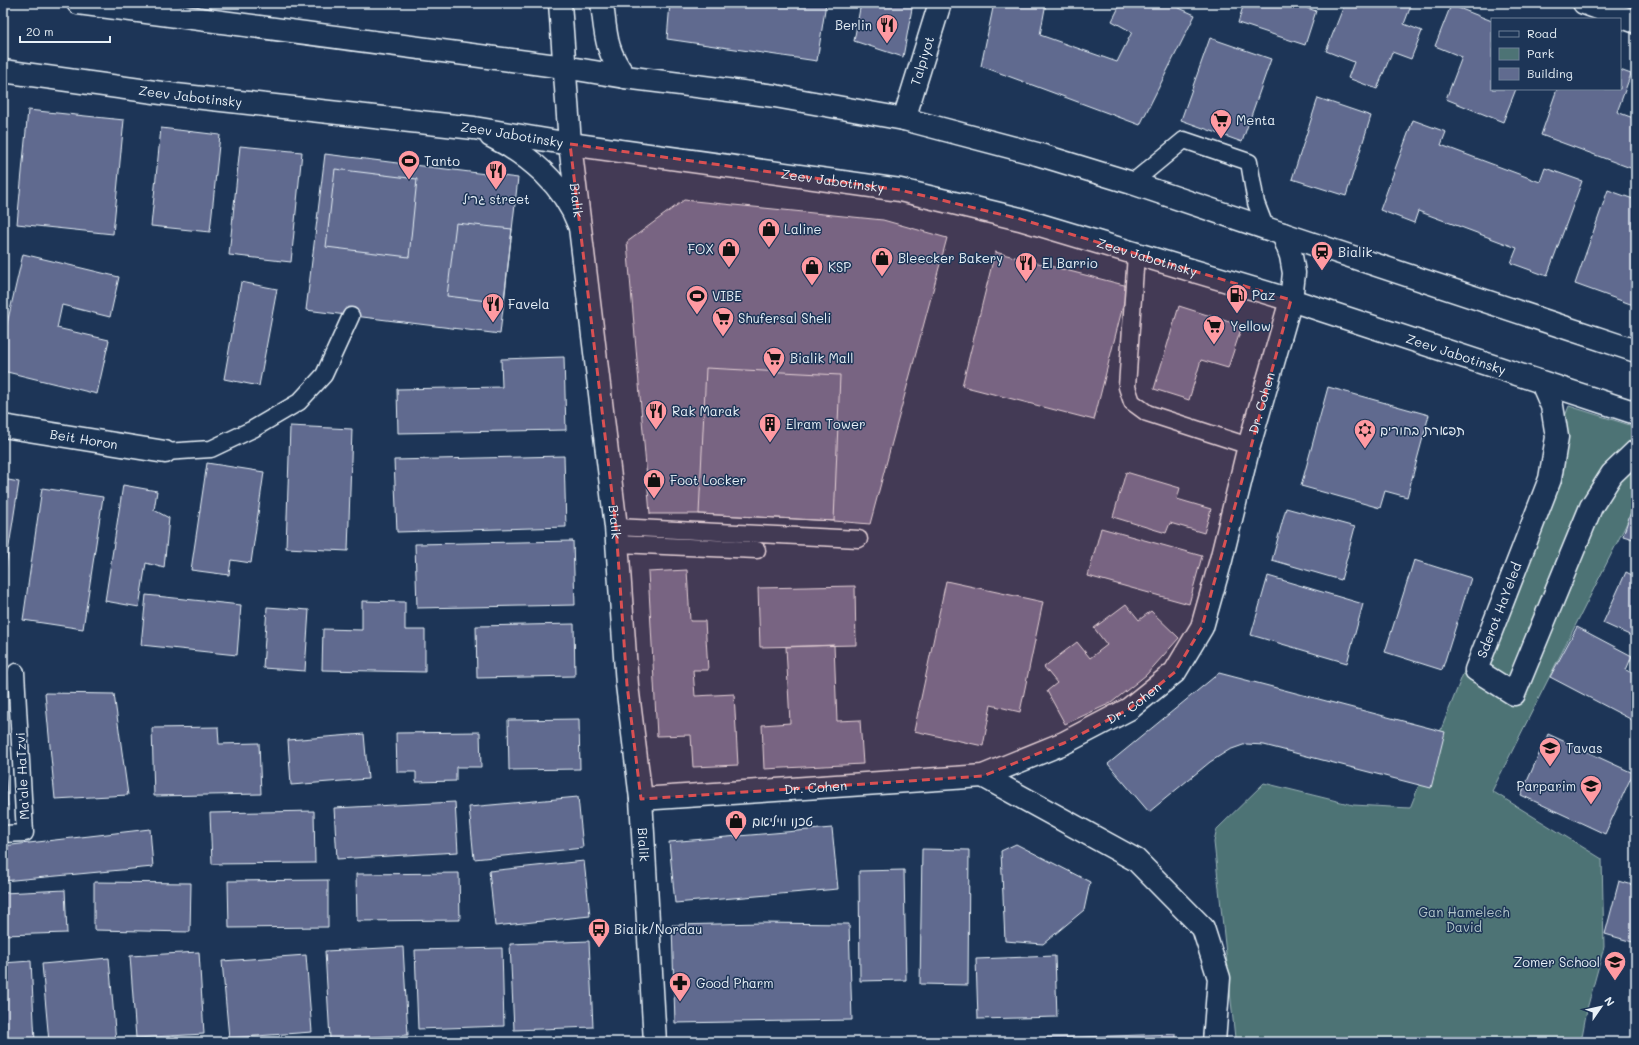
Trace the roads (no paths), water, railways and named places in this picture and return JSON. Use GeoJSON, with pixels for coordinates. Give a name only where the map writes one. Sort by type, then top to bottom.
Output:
{"type":"FeatureCollection","features":[{"type":"Feature","properties":{"kind":"street"},"geometry":{"type":"LineString","coordinates":[[78,3],[775,96],[904,119],[1037,154],[1132,182],[1275,232],[1636,351]]}},
{"type":"Feature","properties":{"kind":"street","name":"Bialik"},"geometry":{"type":"LineString","coordinates":[[560,3],[570,144],[617,536],[627,685],[641,799],[655,1042]]}},
{"type":"Feature","properties":{"kind":"street"},"geometry":{"type":"LineString","coordinates":[[602,3],[609,51],[625,77]]}},
{"type":"Feature","properties":{"kind":"street","name":"Talpiyot"},"geometry":{"type":"LineString","coordinates":[[904,119],[925,47],[940,3]]}},
{"type":"Feature","properties":{"kind":"street"},"geometry":{"type":"LineString","coordinates":[[1584,3],[1636,22]]}},
{"type":"Feature","properties":{"kind":"street","name":"Zeev Jabotinsky"},"geometry":{"type":"LineString","coordinates":[[3,71],[176,95],[474,128],[570,144],[900,190],[1020,219],[1291,300],[1636,414]]}},
{"type":"Feature","properties":{"kind":"street"},"geometry":{"type":"LineString","coordinates":[[474,128],[500,141],[534,163],[548,177],[563,196],[574,213],[579,225]]}},
{"type":"Feature","properties":{"kind":"street","name":"Dr. Cohen"},"geometry":{"type":"LineString","coordinates":[[641,799],[982,776],[1064,744],[1129,709],[1175,672],[1202,627],[1221,560],[1249,446],[1291,300],[1294,273],[1291,256],[1275,232]]}},
{"type":"Feature","properties":{"kind":"street","name":"Sderot HaYeled"},"geometry":{"type":"LineString","coordinates":[[1542,383],[1552,406],[1557,436],[1550,480],[1476,670],[1514,694],[1591,507],[1612,474],[1636,451]]}},
{"type":"Feature","properties":{"kind":"street","name":"Beit Horon"},"geometry":{"type":"LineString","coordinates":[[3,426],[165,452]]}},
{"type":"Feature","properties":{"kind":"street"},"geometry":{"type":"LineString","coordinates":[[982,776],[1136,860],[1203,928],[1219,978],[1214,1042]]}},
{"type":"Feature","properties":{"kind":"lane"},"geometry":{"type":"LineString","coordinates":[[1132,182],[1184,140],[1249,162],[1256,203],[1275,232]]}},
{"type":"Feature","properties":{"kind":"lane"},"geometry":{"type":"LineString","coordinates":[[1136,254],[1127,387],[1132,402],[1147,413],[1249,446]]}},
{"type":"Feature","properties":{"kind":"lane"},"geometry":{"type":"LineString","coordinates":[[165,452],[211,449],[253,429],[299,402],[324,375],[351,316]]}},
{"type":"Feature","properties":{"kind":"lane"},"geometry":{"type":"LineString","coordinates":[[617,536],[859,539]]}},
{"type":"Feature","properties":{"kind":"lane"},"geometry":{"type":"LineString","coordinates":[[617,536],[757,550]]}},
{"type":"Feature","properties":{"kind":"lane","name":"Ma'ale HaTzvi"},"geometry":{"type":"LineString","coordinates":[[3,834],[25,833],[16,672]]}},
{"type":"Feature","properties":{"kind":"place","name":"Berlin"},"geometry":{"type":"Point","coordinates":[887,44]}},
{"type":"Feature","properties":{"kind":"place","name":"Menta"},"geometry":{"type":"Point","coordinates":[1221,140]}},
{"type":"Feature","properties":{"kind":"place","name":"Tanto"},"geometry":{"type":"Point","coordinates":[409,180]}},
{"type":"Feature","properties":{"kind":"place","name":"גריל street"},"geometry":{"type":"Point","coordinates":[496,190]}},
{"type":"Feature","properties":{"kind":"place","name":"Laline"},"geometry":{"type":"Point","coordinates":[769,248]}},
{"type":"Feature","properties":{"kind":"place","name":"FOX"},"geometry":{"type":"Point","coordinates":[729,268]}},
{"type":"Feature","properties":{"kind":"place","name":"Bialik"},"geometry":{"type":"Point","coordinates":[1322,272]}},
{"type":"Feature","properties":{"kind":"place","name":"Bleecker Bakery"},"geometry":{"type":"Point","coordinates":[882,278]}},
{"type":"Feature","properties":{"kind":"place","name":"El Barrio"},"geometry":{"type":"Point","coordinates":[1026,282]}},
{"type":"Feature","properties":{"kind":"place","name":"KSP"},"geometry":{"type":"Point","coordinates":[812,286]}},
{"type":"Feature","properties":{"kind":"place","name":"Paz"},"geometry":{"type":"Point","coordinates":[1237,314]}},
{"type":"Feature","properties":{"kind":"place","name":"VIBE"},"geometry":{"type":"Point","coordinates":[697,316]}},
{"type":"Feature","properties":{"kind":"place","name":"Favela"},"geometry":{"type":"Point","coordinates":[493,324]}},
{"type":"Feature","properties":{"kind":"place","name":"Shufersal Sheli"},"geometry":{"type":"Point","coordinates":[723,338]}},
{"type":"Feature","properties":{"kind":"place","name":"Yellow"},"geometry":{"type":"Point","coordinates":[1214,346]}},
{"type":"Feature","properties":{"kind":"place","name":"Bialik Mall"},"geometry":{"type":"Point","coordinates":[774,378]}},
{"type":"Feature","properties":{"kind":"place","name":"Rak Marak"},"geometry":{"type":"Point","coordinates":[656,430]}},
{"type":"Feature","properties":{"kind":"place","name":"Elram Tower"},"geometry":{"type":"Point","coordinates":[770,444]}},
{"type":"Feature","properties":{"kind":"place","name":"תפארת בחורים"},"geometry":{"type":"Point","coordinates":[1365,450]}},
{"type":"Feature","properties":{"kind":"place","name":"Foot Locker"},"geometry":{"type":"Point","coordinates":[654,500]}},
{"type":"Feature","properties":{"kind":"place","name":"Tavas"},"geometry":{"type":"Point","coordinates":[1550,768]}},
{"type":"Feature","properties":{"kind":"place","name":"Parparim"},"geometry":{"type":"Point","coordinates":[1591,806]}},
{"type":"Feature","properties":{"kind":"place","name":"טכנו וויליאם"},"geometry":{"type":"Point","coordinates":[736,840]}},
{"type":"Feature","properties":{"kind":"place","name":"Bialik/Nordau"},"geometry":{"type":"Point","coordinates":[599,948]}},
{"type":"Feature","properties":{"kind":"place","name":"Zomer School"},"geometry":{"type":"Point","coordinates":[1615,982]}},
{"type":"Feature","properties":{"kind":"place","name":"Good Pharm"},"geometry":{"type":"Point","coordinates":[680,1002]}},
{"type":"Feature","properties":{"kind":"park label","name":"Gan Hamelech David"},"geometry":{"type":"Point","coordinates":[1464,920]}}]}
